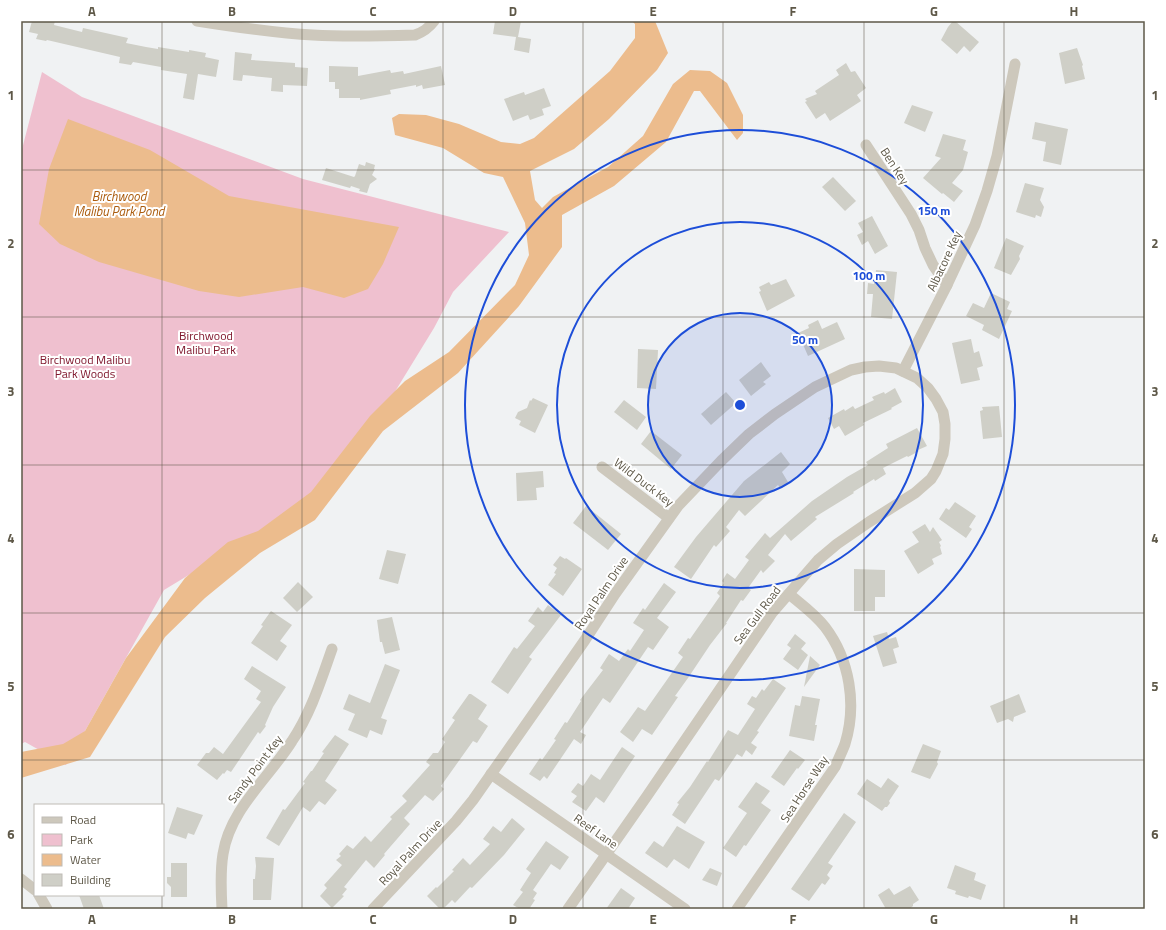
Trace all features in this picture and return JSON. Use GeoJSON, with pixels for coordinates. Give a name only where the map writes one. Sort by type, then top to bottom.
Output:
{"type":"FeatureCollection","features":[{"type":"Feature","properties":{"kind":"street"},"geometry":{"type":"LineString","coordinates":[[197,21],[251,29],[311,35],[353,36],[415,35],[429,28],[434,21]]}},
{"type":"Feature","properties":{"kind":"street","name":"Albacore Key"},"geometry":{"type":"LineString","coordinates":[[903,371],[947,285],[975,225],[997,156],[1015,64]]}},
{"type":"Feature","properties":{"kind":"street","name":"Ben Key"},"geometry":{"type":"LineString","coordinates":[[866,145],[912,214],[920,230],[925,248],[933,265],[947,285]]}},
{"type":"Feature","properties":{"kind":"street","name":"Royal Palm Drive"},"geometry":{"type":"LineString","coordinates":[[373,909],[456,821],[491,774],[669,518],[678,506],[721,461],[749,434],[775,414],[815,387],[851,370],[865,367],[879,366],[903,371]]}},
{"type":"Feature","properties":{"kind":"street","name":"Sea Gull Road"},"geometry":{"type":"LineString","coordinates":[[568,909],[772,613],[818,560],[837,544],[915,493],[931,479],[936,471],[943,454],[945,439],[943,412],[928,388],[917,378],[903,371]]}},
{"type":"Feature","properties":{"kind":"street","name":"Wild Duck Key"},"geometry":{"type":"LineString","coordinates":[[602,467],[669,518]]}},
{"type":"Feature","properties":{"kind":"street","name":"Sea Horse Way"},"geometry":{"type":"LineString","coordinates":[[737,909],[835,767],[848,730],[851,711],[850,695],[848,676],[843,661],[835,643],[825,627],[811,612],[788,594]]}},
{"type":"Feature","properties":{"kind":"street","name":"Sandy Point Key"},"geometry":{"type":"LineString","coordinates":[[222,909],[221,872],[223,853],[228,835],[236,817],[246,801],[292,741],[307,716],[332,649]]}},
{"type":"Feature","properties":{"kind":"street","name":"Reef Lane"},"geometry":{"type":"LineString","coordinates":[[491,774],[685,909]]}},
{"type":"Feature","properties":{"kind":"street"},"geometry":{"type":"LineString","coordinates":[[21,879],[34,889]]}},
{"type":"Feature","properties":{"kind":"street"},"geometry":{"type":"LineString","coordinates":[[40,896],[47,909]]}},
{"type":"Feature","properties":{"kind":"green space","name":"Birchwood Malibu Park"},"geometry":{"type":"Polygon","coordinates":[[[42,72],[82,97],[303,179],[509,232],[453,292],[434,328],[358,452],[306,504],[164,590],[66,765],[25,742],[21,744],[21,153],[42,72]]]}},
{"type":"Feature","properties":{"kind":"water"},"geometry":{"type":"Polygon","coordinates":[[[632,21],[655,21],[668,53],[657,70],[609,119],[574,149],[530,171],[535,200],[542,208],[553,197],[608,167],[643,136],[673,84],[690,70],[710,71],[727,83],[743,115],[743,133],[737,140],[700,91],[694,91],[666,142],[614,186],[562,215],[562,247],[519,306],[458,373],[383,431],[315,520],[260,553],[205,598],[165,637],[90,757],[21,778],[21,752],[63,744],[85,731],[126,658],[185,578],[228,542],[258,531],[311,492],[370,416],[405,381],[449,352],[515,285],[529,255],[525,223],[503,177],[484,173],[443,148],[395,135],[392,118],[399,114],[426,115],[459,124],[501,142],[520,144],[534,138],[610,71],[635,38],[635,24],[632,21]]]}},
{"type":"Feature","properties":{"kind":"water","name":"Birchwood Malibu Park Pond"},"geometry":{"type":"Polygon","coordinates":[[[68,119],[150,150],[229,196],[399,227],[383,264],[368,289],[344,298],[303,287],[239,297],[199,291],[99,262],[60,244],[39,224],[49,169],[68,119]]]}},
{"type":"Feature","properties":{"kind":"building"},"geometry":{"type":"Polygon","coordinates":[[[32,21],[55,21],[54,25],[82,32],[83,28],[128,38],[126,43],[146,47],[158,49],[158,47],[189,52],[189,50],[206,53],[205,57],[219,60],[216,77],[198,74],[194,100],[183,98],[187,74],[161,70],[161,67],[133,62],[131,65],[119,63],[120,57],[47,40],[36,39],[38,34],[29,32],[32,21]]]}},
{"type":"Feature","properties":{"kind":"building"},"geometry":{"type":"Polygon","coordinates":[[[495,21],[521,21],[518,37],[531,39],[529,53],[514,50],[516,37],[493,34],[495,21]]]}},
{"type":"Feature","properties":{"kind":"building"},"geometry":{"type":"Polygon","coordinates":[[[953,21],[955,21],[979,42],[970,52],[964,46],[957,54],[941,40],[953,21]]]}},
{"type":"Feature","properties":{"kind":"building"},"geometry":{"type":"Polygon","coordinates":[[[1077,48],[1083,65],[1085,79],[1065,84],[1059,53],[1077,48]]]}},
{"type":"Feature","properties":{"kind":"building"},"geometry":{"type":"Polygon","coordinates":[[[235,52],[252,54],[251,60],[295,63],[295,67],[308,68],[307,86],[283,85],[283,92],[271,91],[272,78],[243,75],[242,81],[233,80],[235,52]]]}},
{"type":"Feature","properties":{"kind":"building"},"geometry":{"type":"Polygon","coordinates":[[[846,63],[851,72],[855,71],[866,88],[857,95],[861,101],[830,121],[825,113],[816,119],[805,102],[807,101],[805,99],[817,94],[815,91],[839,75],[836,70],[846,63]]]}},
{"type":"Feature","properties":{"kind":"building"},"geometry":{"type":"Polygon","coordinates":[[[329,66],[358,67],[358,76],[390,70],[391,73],[403,71],[404,74],[441,66],[445,85],[423,89],[422,85],[416,87],[416,85],[390,90],[391,94],[360,100],[360,98],[339,98],[339,89],[335,89],[335,82],[329,82],[329,66]]]}},
{"type":"Feature","properties":{"kind":"building"},"geometry":{"type":"Polygon","coordinates":[[[544,88],[551,106],[542,109],[544,115],[530,120],[528,115],[513,121],[504,99],[524,92],[525,95],[544,88]]]}},
{"type":"Feature","properties":{"kind":"building"},"geometry":{"type":"Polygon","coordinates":[[[912,105],[933,112],[925,132],[904,123],[912,105]]]}},
{"type":"Feature","properties":{"kind":"building"},"geometry":{"type":"Polygon","coordinates":[[[1035,122],[1068,129],[1061,165],[1043,161],[1046,142],[1032,139],[1035,122]]]}},
{"type":"Feature","properties":{"kind":"building"},"geometry":{"type":"Polygon","coordinates":[[[943,134],[966,140],[963,150],[968,152],[963,170],[952,183],[963,191],[954,202],[923,178],[941,158],[935,156],[943,134]]]}},
{"type":"Feature","properties":{"kind":"building"},"geometry":{"type":"Polygon","coordinates":[[[366,162],[375,165],[372,175],[377,179],[370,184],[367,193],[359,191],[360,189],[351,186],[350,188],[322,180],[326,168],[354,177],[359,164],[365,166],[366,162]]]}},
{"type":"Feature","properties":{"kind":"building"},"geometry":{"type":"Polygon","coordinates":[[[833,177],[856,201],[845,211],[822,187],[833,177]]]}},
{"type":"Feature","properties":{"kind":"building"},"geometry":{"type":"Polygon","coordinates":[[[1025,183],[1044,188],[1040,200],[1044,207],[1041,217],[1036,215],[1035,218],[1016,212],[1025,183]]]}},
{"type":"Feature","properties":{"kind":"building"},"geometry":{"type":"Polygon","coordinates":[[[872,216],[888,246],[875,254],[868,241],[862,245],[857,235],[863,232],[858,223],[872,216]]]}},
{"type":"Feature","properties":{"kind":"building"},"geometry":{"type":"Polygon","coordinates":[[[1006,238],[1024,246],[1019,256],[1020,259],[1011,275],[994,268],[1006,238]]]}},
{"type":"Feature","properties":{"kind":"building"},"geometry":{"type":"Polygon","coordinates":[[[876,270],[897,272],[892,319],[871,317],[873,294],[867,294],[868,283],[874,284],[876,270]]]}},
{"type":"Feature","properties":{"kind":"building"},"geometry":{"type":"Polygon","coordinates":[[[786,279],[795,296],[767,311],[759,292],[761,291],[759,287],[769,282],[771,285],[786,279]]]}},
{"type":"Feature","properties":{"kind":"building"},"geometry":{"type":"Polygon","coordinates":[[[991,293],[1010,302],[1007,309],[1012,311],[999,339],[982,330],[984,325],[966,316],[973,303],[984,308],[991,293]]]}},
{"type":"Feature","properties":{"kind":"building"},"geometry":{"type":"Polygon","coordinates":[[[818,320],[822,329],[837,322],[845,339],[808,356],[798,333],[809,328],[808,325],[818,320]]]}},
{"type":"Feature","properties":{"kind":"building"},"geometry":{"type":"Polygon","coordinates":[[[971,339],[974,353],[979,351],[983,366],[977,368],[980,380],[961,384],[952,343],[971,339]]]}},
{"type":"Feature","properties":{"kind":"building"},"geometry":{"type":"Polygon","coordinates":[[[638,349],[658,350],[656,389],[637,388],[638,349]]]}},
{"type":"Feature","properties":{"kind":"building"},"geometry":{"type":"Polygon","coordinates":[[[761,362],[771,376],[763,382],[766,384],[751,396],[739,380],[761,362]]]}},
{"type":"Feature","properties":{"kind":"building"},"geometry":{"type":"Polygon","coordinates":[[[895,388],[902,402],[891,408],[892,409],[863,423],[864,425],[845,436],[839,426],[834,429],[828,418],[853,406],[855,409],[874,400],[872,397],[884,392],[885,394],[895,388]]]}},
{"type":"Feature","properties":{"kind":"building"},"geometry":{"type":"Polygon","coordinates":[[[726,392],[736,403],[711,425],[701,414],[726,392]]]}},
{"type":"Feature","properties":{"kind":"building"},"geometry":{"type":"Polygon","coordinates":[[[533,398],[548,405],[535,433],[519,425],[521,421],[515,418],[518,412],[527,408],[530,400],[531,401],[533,398]]]}},
{"type":"Feature","properties":{"kind":"building"},"geometry":{"type":"Polygon","coordinates":[[[624,400],[646,417],[637,430],[614,412],[624,400]]]}},
{"type":"Feature","properties":{"kind":"building"},"geometry":{"type":"Polygon","coordinates":[[[999,406],[1002,437],[983,439],[980,411],[983,410],[982,407],[999,406]]]}},
{"type":"Feature","properties":{"kind":"building"},"geometry":{"type":"Polygon","coordinates":[[[917,428],[927,446],[908,457],[907,456],[883,468],[886,474],[875,481],[874,479],[815,517],[817,519],[791,541],[785,534],[768,555],[775,561],[763,573],[761,570],[748,588],[751,590],[743,601],[741,600],[727,623],[675,696],[678,697],[652,735],[642,729],[633,742],[620,732],[638,707],[645,711],[683,657],[678,653],[688,638],[690,639],[720,596],[717,593],[724,583],[722,581],[727,573],[735,579],[749,560],[745,557],[765,533],[770,538],[812,501],[847,477],[868,465],[866,462],[888,448],[886,444],[917,428]]]}},
{"type":"Feature","properties":{"kind":"building"},"geometry":{"type":"Polygon","coordinates":[[[651,431],[682,455],[671,469],[641,444],[651,431]]]}},
{"type":"Feature","properties":{"kind":"building"},"geometry":{"type":"Polygon","coordinates":[[[781,452],[790,464],[782,472],[788,482],[780,488],[778,485],[745,516],[739,510],[726,527],[730,531],[716,547],[714,545],[691,579],[674,567],[696,537],[744,481],[781,452]]]}},
{"type":"Feature","properties":{"kind":"building"},"geometry":{"type":"Polygon","coordinates":[[[543,471],[544,487],[536,488],[537,500],[517,501],[516,473],[543,471]]]}},
{"type":"Feature","properties":{"kind":"building"},"geometry":{"type":"Polygon","coordinates":[[[955,502],[976,516],[969,527],[972,529],[966,538],[939,519],[946,508],[949,510],[955,502]]]}},
{"type":"Feature","properties":{"kind":"building"},"geometry":{"type":"Polygon","coordinates":[[[586,506],[621,534],[608,550],[573,523],[586,506]]]}},
{"type":"Feature","properties":{"kind":"building"},"geometry":{"type":"Polygon","coordinates":[[[925,524],[930,532],[933,527],[942,540],[939,542],[942,554],[932,559],[934,564],[918,574],[904,551],[919,542],[912,532],[925,524]]]}},
{"type":"Feature","properties":{"kind":"building"},"geometry":{"type":"Polygon","coordinates":[[[387,550],[406,554],[398,584],[379,579],[387,550]]]}},
{"type":"Feature","properties":{"kind":"building"},"geometry":{"type":"Polygon","coordinates":[[[560,556],[565,559],[566,558],[582,569],[563,596],[548,585],[556,574],[554,573],[557,568],[553,565],[560,556]]]}},
{"type":"Feature","properties":{"kind":"building"},"geometry":{"type":"Polygon","coordinates":[[[854,569],[885,570],[885,597],[875,597],[875,611],[854,611],[854,569]]]}},
{"type":"Feature","properties":{"kind":"building"},"geometry":{"type":"Polygon","coordinates":[[[298,582],[313,597],[297,612],[283,598],[298,582]]]}},
{"type":"Feature","properties":{"kind":"building"},"geometry":{"type":"Polygon","coordinates":[[[664,583],[676,592],[657,618],[669,627],[653,650],[648,647],[610,703],[603,698],[580,732],[586,735],[581,744],[574,739],[547,779],[544,776],[540,781],[529,774],[540,758],[542,760],[556,740],[554,739],[565,722],[567,723],[581,701],[580,700],[603,670],[600,668],[609,654],[619,661],[628,649],[630,651],[644,630],[633,623],[643,608],[645,610],[664,583]]]}},
{"type":"Feature","properties":{"kind":"building"},"geometry":{"type":"Polygon","coordinates":[[[548,605],[561,615],[529,657],[532,659],[508,694],[491,682],[514,647],[517,649],[535,626],[528,621],[538,607],[543,612],[548,605]]]}},
{"type":"Feature","properties":{"kind":"building"},"geometry":{"type":"Polygon","coordinates":[[[271,611],[292,625],[280,641],[287,646],[277,661],[251,643],[271,611]]]}},
{"type":"Feature","properties":{"kind":"building"},"geometry":{"type":"Polygon","coordinates":[[[392,617],[400,650],[385,654],[382,642],[380,642],[377,620],[392,617]]]}},
{"type":"Feature","properties":{"kind":"building"},"geometry":{"type":"Polygon","coordinates":[[[887,632],[889,639],[896,637],[899,647],[893,649],[897,663],[883,667],[873,636],[887,632]]]}},
{"type":"Feature","properties":{"kind":"building"},"geometry":{"type":"Polygon","coordinates":[[[795,634],[806,643],[801,649],[808,655],[798,670],[783,659],[791,648],[787,645],[795,634]]]}},
{"type":"Feature","properties":{"kind":"building"},"geometry":{"type":"Polygon","coordinates":[[[810,656],[820,665],[804,687],[810,656]]]}},
{"type":"Feature","properties":{"kind":"building"},"geometry":{"type":"Polygon","coordinates":[[[385,664],[400,670],[381,718],[387,720],[382,735],[370,730],[367,738],[348,730],[355,714],[343,709],[349,694],[370,703],[385,664]]]}},
{"type":"Feature","properties":{"kind":"building"},"geometry":{"type":"Polygon","coordinates":[[[252,666],[286,687],[273,707],[265,725],[266,726],[260,734],[258,732],[231,772],[227,770],[217,780],[197,765],[206,753],[209,753],[214,747],[223,754],[261,702],[256,699],[261,691],[244,679],[252,666]]]}},
{"type":"Feature","properties":{"kind":"building"},"geometry":{"type":"Polygon","coordinates":[[[773,679],[786,688],[757,731],[759,732],[751,743],[757,747],[752,755],[746,750],[742,757],[737,754],[719,781],[715,779],[685,824],[672,815],[679,804],[677,803],[690,787],[707,761],[708,762],[728,730],[738,735],[755,709],[747,704],[752,696],[756,698],[762,689],[764,691],[773,679]]]}},
{"type":"Feature","properties":{"kind":"building"},"geometry":{"type":"Polygon","coordinates":[[[469,694],[487,705],[478,719],[488,726],[477,743],[473,741],[441,786],[444,789],[433,801],[425,795],[404,818],[410,824],[384,854],[385,855],[374,868],[366,860],[344,887],[347,889],[342,895],[344,896],[332,908],[320,896],[327,888],[324,885],[342,865],[336,860],[341,856],[339,854],[347,845],[353,849],[365,836],[371,842],[392,819],[390,817],[407,801],[402,796],[430,765],[426,762],[433,753],[438,753],[445,742],[442,739],[455,720],[452,718],[469,694]]]}},
{"type":"Feature","properties":{"kind":"building"},"geometry":{"type":"Polygon","coordinates":[[[1019,694],[1026,712],[1014,717],[1013,722],[1008,719],[997,723],[990,706],[1019,694]]]}},
{"type":"Feature","properties":{"kind":"building"},"geometry":{"type":"Polygon","coordinates":[[[802,696],[820,699],[815,725],[817,725],[814,741],[789,736],[795,705],[800,706],[802,696]]]}},
{"type":"Feature","properties":{"kind":"building"},"geometry":{"type":"Polygon","coordinates":[[[335,735],[349,744],[325,781],[337,790],[325,805],[319,801],[310,812],[303,807],[279,846],[266,838],[283,809],[285,810],[305,783],[303,782],[312,771],[324,753],[322,752],[335,735]]]}},
{"type":"Feature","properties":{"kind":"building"},"geometry":{"type":"Polygon","coordinates":[[[923,744],[941,751],[937,762],[938,764],[930,779],[911,772],[923,744]]]}},
{"type":"Feature","properties":{"kind":"building"},"geometry":{"type":"Polygon","coordinates":[[[622,747],[635,756],[604,803],[596,797],[586,811],[572,802],[577,796],[571,792],[578,783],[583,786],[591,774],[600,780],[622,747]]]}},
{"type":"Feature","properties":{"kind":"building"},"geometry":{"type":"Polygon","coordinates":[[[790,750],[805,760],[784,786],[771,777],[790,750]]]}},
{"type":"Feature","properties":{"kind":"building"},"geometry":{"type":"Polygon","coordinates":[[[888,778],[899,786],[889,801],[890,803],[882,811],[857,794],[867,779],[881,788],[888,778]]]}},
{"type":"Feature","properties":{"kind":"building"},"geometry":{"type":"Polygon","coordinates":[[[756,782],[770,791],[761,803],[771,810],[746,846],[744,845],[736,857],[723,848],[747,813],[738,807],[756,782]]]}},
{"type":"Feature","properties":{"kind":"building"},"geometry":{"type":"Polygon","coordinates":[[[177,807],[203,815],[194,835],[188,833],[186,839],[168,833],[177,807]]]}},
{"type":"Feature","properties":{"kind":"building"},"geometry":{"type":"Polygon","coordinates":[[[844,813],[856,822],[828,863],[833,866],[827,875],[830,878],[825,885],[822,883],[809,901],[791,889],[844,813]]]}},
{"type":"Feature","properties":{"kind":"building"},"geometry":{"type":"Polygon","coordinates":[[[512,818],[525,829],[504,855],[472,888],[470,887],[455,903],[452,900],[443,909],[440,909],[427,896],[454,871],[452,870],[463,858],[470,865],[490,844],[483,839],[493,826],[501,832],[512,818]]]}},
{"type":"Feature","properties":{"kind":"building"},"geometry":{"type":"Polygon","coordinates":[[[677,826],[705,842],[689,869],[674,859],[667,868],[645,853],[654,841],[663,847],[677,826]]]}},
{"type":"Feature","properties":{"kind":"building"},"geometry":{"type":"Polygon","coordinates":[[[546,841],[569,857],[560,870],[551,864],[533,890],[537,893],[533,899],[535,900],[529,909],[520,909],[513,905],[523,892],[520,890],[531,873],[526,869],[546,841]]]}},
{"type":"Feature","properties":{"kind":"building"},"geometry":{"type":"Polygon","coordinates":[[[255,857],[274,858],[271,900],[253,900],[253,879],[255,879],[256,866],[255,857]]]}},
{"type":"Feature","properties":{"kind":"building"},"geometry":{"type":"Polygon","coordinates":[[[171,863],[187,863],[187,897],[171,897],[171,887],[167,883],[167,877],[171,877],[171,863]]]}},
{"type":"Feature","properties":{"kind":"building"},"geometry":{"type":"Polygon","coordinates":[[[955,865],[976,873],[974,880],[986,885],[981,900],[955,894],[956,891],[947,888],[955,865]]]}},
{"type":"Feature","properties":{"kind":"building"},"geometry":{"type":"Polygon","coordinates":[[[710,868],[722,873],[717,886],[702,880],[710,868]]]}},
{"type":"Feature","properties":{"kind":"building"},"geometry":{"type":"Polygon","coordinates":[[[910,886],[919,900],[909,909],[886,909],[878,895],[889,888],[894,895],[910,886]]]}},
{"type":"Feature","properties":{"kind":"building"},"geometry":{"type":"Polygon","coordinates":[[[621,888],[635,898],[628,909],[606,909],[621,888]]]}},
{"type":"Feature","properties":{"kind":"building"},"geometry":{"type":"Polygon","coordinates":[[[79,896],[99,896],[104,909],[84,909],[79,896]]]}},
{"type":"Feature","properties":{"kind":"park label","name":"Birchwood Malibu Park Woods"},"geometry":{"type":"Point","coordinates":[85,366]}}]}
